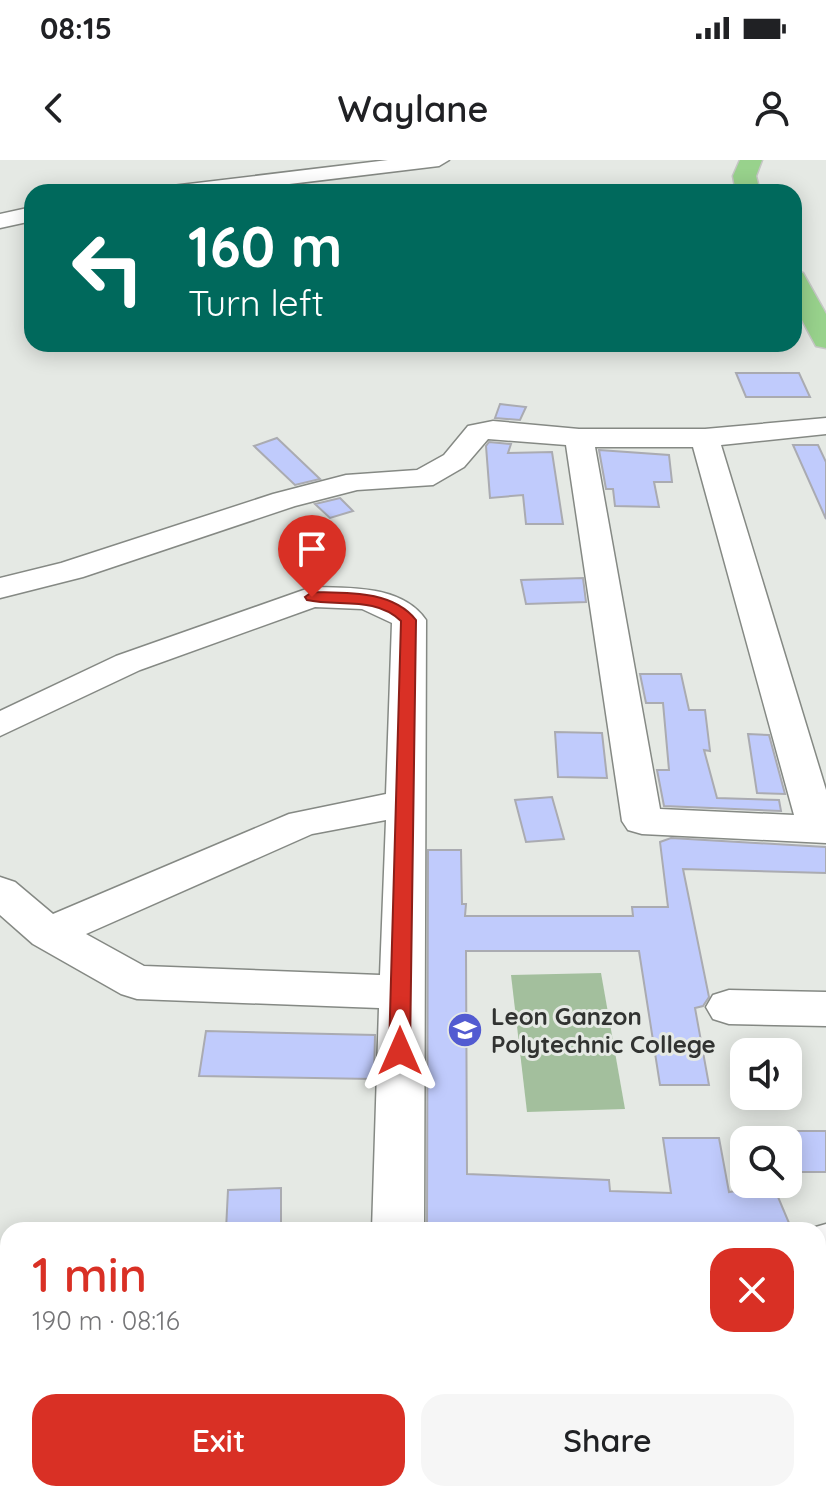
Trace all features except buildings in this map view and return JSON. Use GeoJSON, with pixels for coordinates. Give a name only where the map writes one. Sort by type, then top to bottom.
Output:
{"type":"FeatureCollection","features":[{"type":"Feature","properties":{"kind":"main road"},"geometry":{"type":"LineString","coordinates":[[744,184],[746,167],[751,160]]}},
{"type":"Feature","properties":{"kind":"main road"},"geometry":{"type":"LineString","coordinates":[[802,294],[826,340]]}},
{"type":"Feature","properties":{"kind":"street"},"geometry":{"type":"LineString","coordinates":[[237,184],[439,160]]}},
{"type":"Feature","properties":{"kind":"street"},"geometry":{"type":"LineString","coordinates":[[172,166],[176,184]]}},
{"type":"Feature","properties":{"kind":"street"},"geometry":{"type":"LineString","coordinates":[[0,221],[24,216]]}},
{"type":"Feature","properties":{"kind":"street"},"geometry":{"type":"LineString","coordinates":[[0,588],[72,570],[284,500],[356,481],[423,479],[454,461],[478,432],[493,429],[579,438],[705,438],[826,426]]}},
{"type":"Feature","properties":{"kind":"street"},"geometry":{"type":"LineString","coordinates":[[579,438],[642,821],[822,830],[705,438]]}},
{"type":"Feature","properties":{"kind":"street"},"geometry":{"type":"LineString","coordinates":[[0,725],[128,663],[312,597],[366,599],[399,611],[409,620],[403,804],[398,1222]]}},
{"type":"Feature","properties":{"kind":"street"},"geometry":{"type":"LineString","coordinates":[[48,933],[303,823],[403,804]]}},
{"type":"Feature","properties":{"kind":"street"},"geometry":{"type":"LineString","coordinates":[[0,892],[48,933],[137,982],[400,992]]}},
{"type":"Feature","properties":{"kind":"street"},"geometry":{"type":"LineString","coordinates":[[729,1007],[826,1009]]}},
{"type":"Feature","properties":{"kind":"green space"},"geometry":{"type":"Polygon","coordinates":[[[601,973],[625,1109],[527,1112],[511,975],[601,973]]]}},
{"type":"Feature","properties":{"kind":"place","name":"Leon Ganzon Polytechnic College"},"geometry":{"type":"Point","coordinates":[465,1030]}},
{"type":"Feature","properties":{"kind":"route"},"geometry":{"type":"LineString","coordinates":[[312,597],[366,599],[399,611],[409,620],[400,1051]]}}]}
